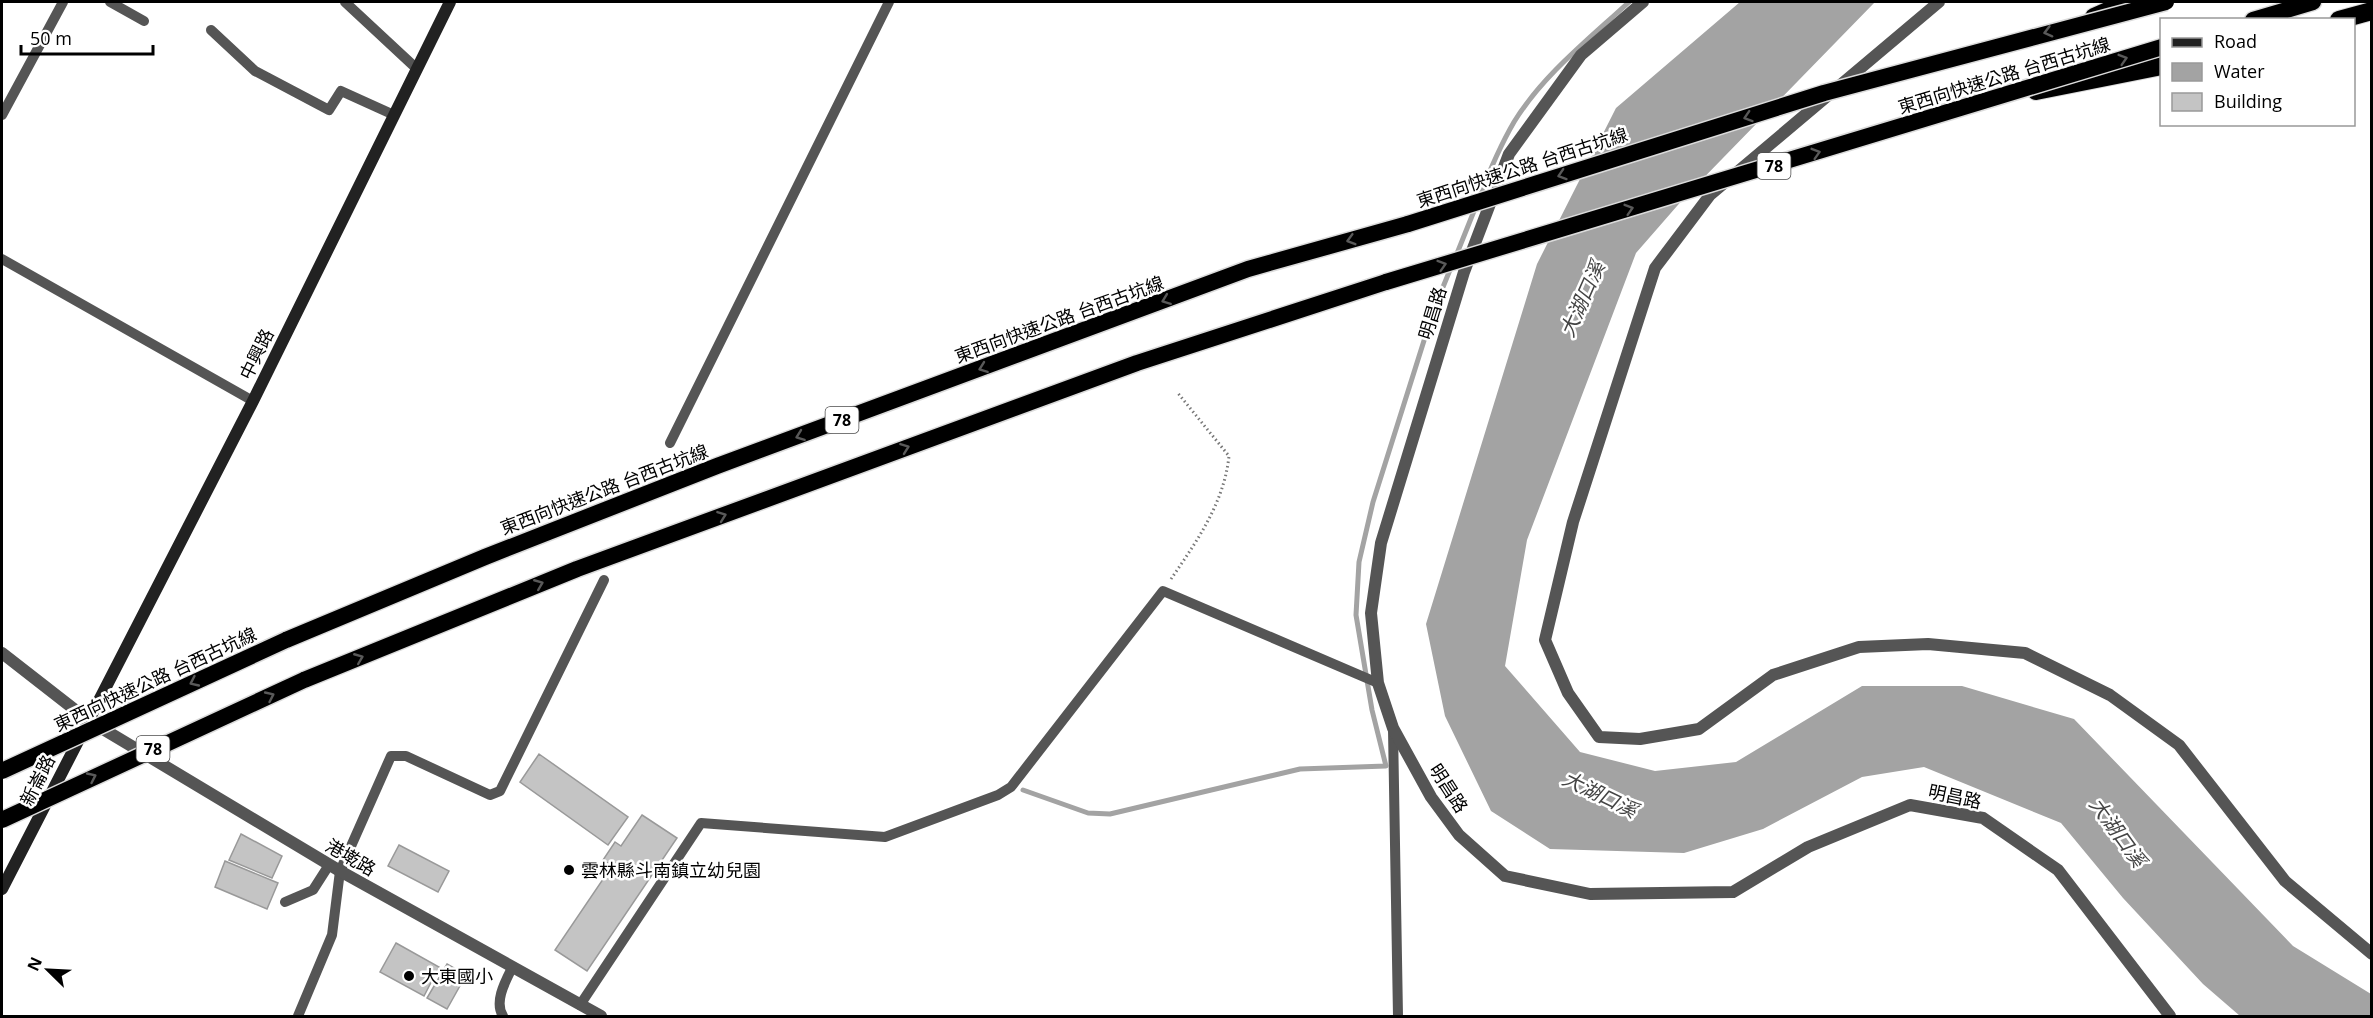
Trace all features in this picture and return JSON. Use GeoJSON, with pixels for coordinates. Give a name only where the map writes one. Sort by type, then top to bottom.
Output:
{"type":"FeatureCollection","features":[{"type":"Feature","properties":{"kind":"highway"},"geometry":{"type":"LineString","coordinates":[[2075,25],[2128,2]]}},
{"type":"Feature","properties":{"kind":"highway","name":"東西向快速公路 台西古坑線"},"geometry":{"type":"LineString","coordinates":[[2,771],[285,640],[485,556],[706,470],[1248,269],[1408,224],[1824,93],[2166,2]]}},
{"type":"Feature","properties":{"kind":"highway"},"geometry":{"type":"LineString","coordinates":[[2260,18],[2313,2]]}},
{"type":"Feature","properties":{"kind":"highway"},"geometry":{"type":"LineString","coordinates":[[2346,18],[2372,11]]}},
{"type":"Feature","properties":{"kind":"highway","name":"東西向快速公路 台西古坑線"},"geometry":{"type":"LineString","coordinates":[[2,820],[304,680],[577,569],[1137,363],[1386,282],[2160,48]]}},
{"type":"Feature","properties":{"kind":"highway"},"geometry":{"type":"LineString","coordinates":[[1999,98],[2160,66]]}},
{"type":"Feature","properties":{"kind":"main road","name":"中興路"},"geometry":{"type":"LineString","coordinates":[[88,720],[253,401],[450,2]]}},
{"type":"Feature","properties":{"kind":"main road","name":"新崙路"},"geometry":{"type":"LineString","coordinates":[[2,889],[88,720]]}},
{"type":"Feature","properties":{"kind":"street","name":"明昌路"},"geometry":{"type":"LineString","coordinates":[[1643,2],[1581,55],[1509,154],[1464,272],[1381,543],[1371,613],[1378,683],[1393,728],[1431,797],[1459,835],[1505,876],[1590,894],[1733,892],[1808,847],[1910,805],[1983,818],[2058,870],[2170,1017]]}},
{"type":"Feature","properties":{"kind":"street"},"geometry":{"type":"LineString","coordinates":[[1939,2],[1710,195],[1655,268],[1573,522],[1545,640],[1568,693],[1599,737],[1640,739],[1700,729],[1773,675],[1859,646],[1928,644],[2025,653],[2110,695],[2179,745],[2285,881],[2372,954]]}},
{"type":"Feature","properties":{"kind":"street","name":"港墘路"},"geometry":{"type":"LineString","coordinates":[[2,652],[88,720],[334,868],[601,1017]]}},
{"type":"Feature","properties":{"kind":"lane"},"geometry":{"type":"LineString","coordinates":[[2,115],[63,2]]}},
{"type":"Feature","properties":{"kind":"lane"},"geometry":{"type":"LineString","coordinates":[[110,2],[144,21]]}},
{"type":"Feature","properties":{"kind":"lane"},"geometry":{"type":"LineString","coordinates":[[345,2],[417,69]]}},
{"type":"Feature","properties":{"kind":"lane"},"geometry":{"type":"LineString","coordinates":[[670,443],[890,2]]}},
{"type":"Feature","properties":{"kind":"lane"},"geometry":{"type":"LineString","coordinates":[[211,30],[255,71],[329,110],[341,91],[394,115]]}},
{"type":"Feature","properties":{"kind":"lane"},"geometry":{"type":"LineString","coordinates":[[2,259],[253,401]]}},
{"type":"Feature","properties":{"kind":"lane"},"geometry":{"type":"LineString","coordinates":[[285,902],[313,890],[334,868],[392,756],[406,756],[490,795],[500,791],[604,580]]}},
{"type":"Feature","properties":{"kind":"lane"},"geometry":{"type":"LineString","coordinates":[[580,1005],[701,823],[885,837],[998,795],[1011,787],[1163,591],[1378,683]]}},
{"type":"Feature","properties":{"kind":"lane"},"geometry":{"type":"LineString","coordinates":[[1393,728],[1398,1017]]}},
{"type":"Feature","properties":{"kind":"lane"},"geometry":{"type":"LineString","coordinates":[[298,1017],[332,935],[334,868]]}},
{"type":"Feature","properties":{"kind":"lane"},"geometry":{"type":"LineString","coordinates":[[503,1017],[500,1010],[502,986],[512,968]]}},
{"type":"Feature","properties":{"kind":"path"},"geometry":{"type":"LineString","coordinates":[[1163,591],[1207,526],[1227,475],[1229,456],[1177,392]]}},
{"type":"Feature","properties":{"kind":"water","name":"大湖口溪"},"geometry":{"type":"Polygon","coordinates":[[[1740,2],[1875,2],[1684,198],[1636,253],[1527,540],[1505,666],[1580,752],[1655,771],[1736,762],[1862,686],[1962,686],[2074,719],[2293,946],[2371,994],[2371,1016],[2240,1016],[2203,984],[2123,898],[2061,823],[1924,767],[1862,777],[1763,829],[1684,853],[1550,849],[1491,811],[1445,716],[1426,624],[1537,264],[1616,108],[1740,2]]]}},
{"type":"Feature","properties":{"kind":"building"},"geometry":{"type":"Polygon","coordinates":[[[539,754],[628,817],[608,845],[520,782],[539,754]]]}},
{"type":"Feature","properties":{"kind":"building"},"geometry":{"type":"Polygon","coordinates":[[[642,815],[677,838],[587,971],[555,950],[612,866],[603,860],[615,842],[621,846],[642,815]]]}},
{"type":"Feature","properties":{"kind":"building"},"geometry":{"type":"Polygon","coordinates":[[[241,834],[282,856],[272,878],[229,860],[241,834]]]}},
{"type":"Feature","properties":{"kind":"building"},"geometry":{"type":"Polygon","coordinates":[[[399,845],[449,871],[438,892],[388,866],[399,845]]]}},
{"type":"Feature","properties":{"kind":"building"},"geometry":{"type":"Polygon","coordinates":[[[225,861],[278,883],[267,909],[215,887],[225,861]]]}},
{"type":"Feature","properties":{"kind":"building"},"geometry":{"type":"Polygon","coordinates":[[[396,943],[439,967],[424,996],[380,972],[396,943]]]}},
{"type":"Feature","properties":{"kind":"building"},"geometry":{"type":"Polygon","coordinates":[[[447,964],[466,975],[447,1009],[427,998],[447,964]]]}},
{"type":"Feature","properties":{"kind":"waterway"},"geometry":{"type":"LineString","coordinates":[[1479,198],[1504,140],[1526,105],[1567,58],[1629,2]]}},
{"type":"Feature","properties":{"kind":"waterway"},"geometry":{"type":"LineString","coordinates":[[1456,256],[1476,206]]}},
{"type":"Feature","properties":{"kind":"waterway"},"geometry":{"type":"LineString","coordinates":[[1023,790],[1088,813],[1110,814],[1300,769],[1386,766],[1372,710],[1356,615],[1359,562],[1373,502],[1434,309],[1452,265]]}},
{"type":"Feature","properties":{"kind":"place","name":"雲林縣斗南鎮立幼兒園"},"geometry":{"type":"Point","coordinates":[569,870]}},
{"type":"Feature","properties":{"kind":"place","name":"大東國小"},"geometry":{"type":"Point","coordinates":[409,976]}}]}
